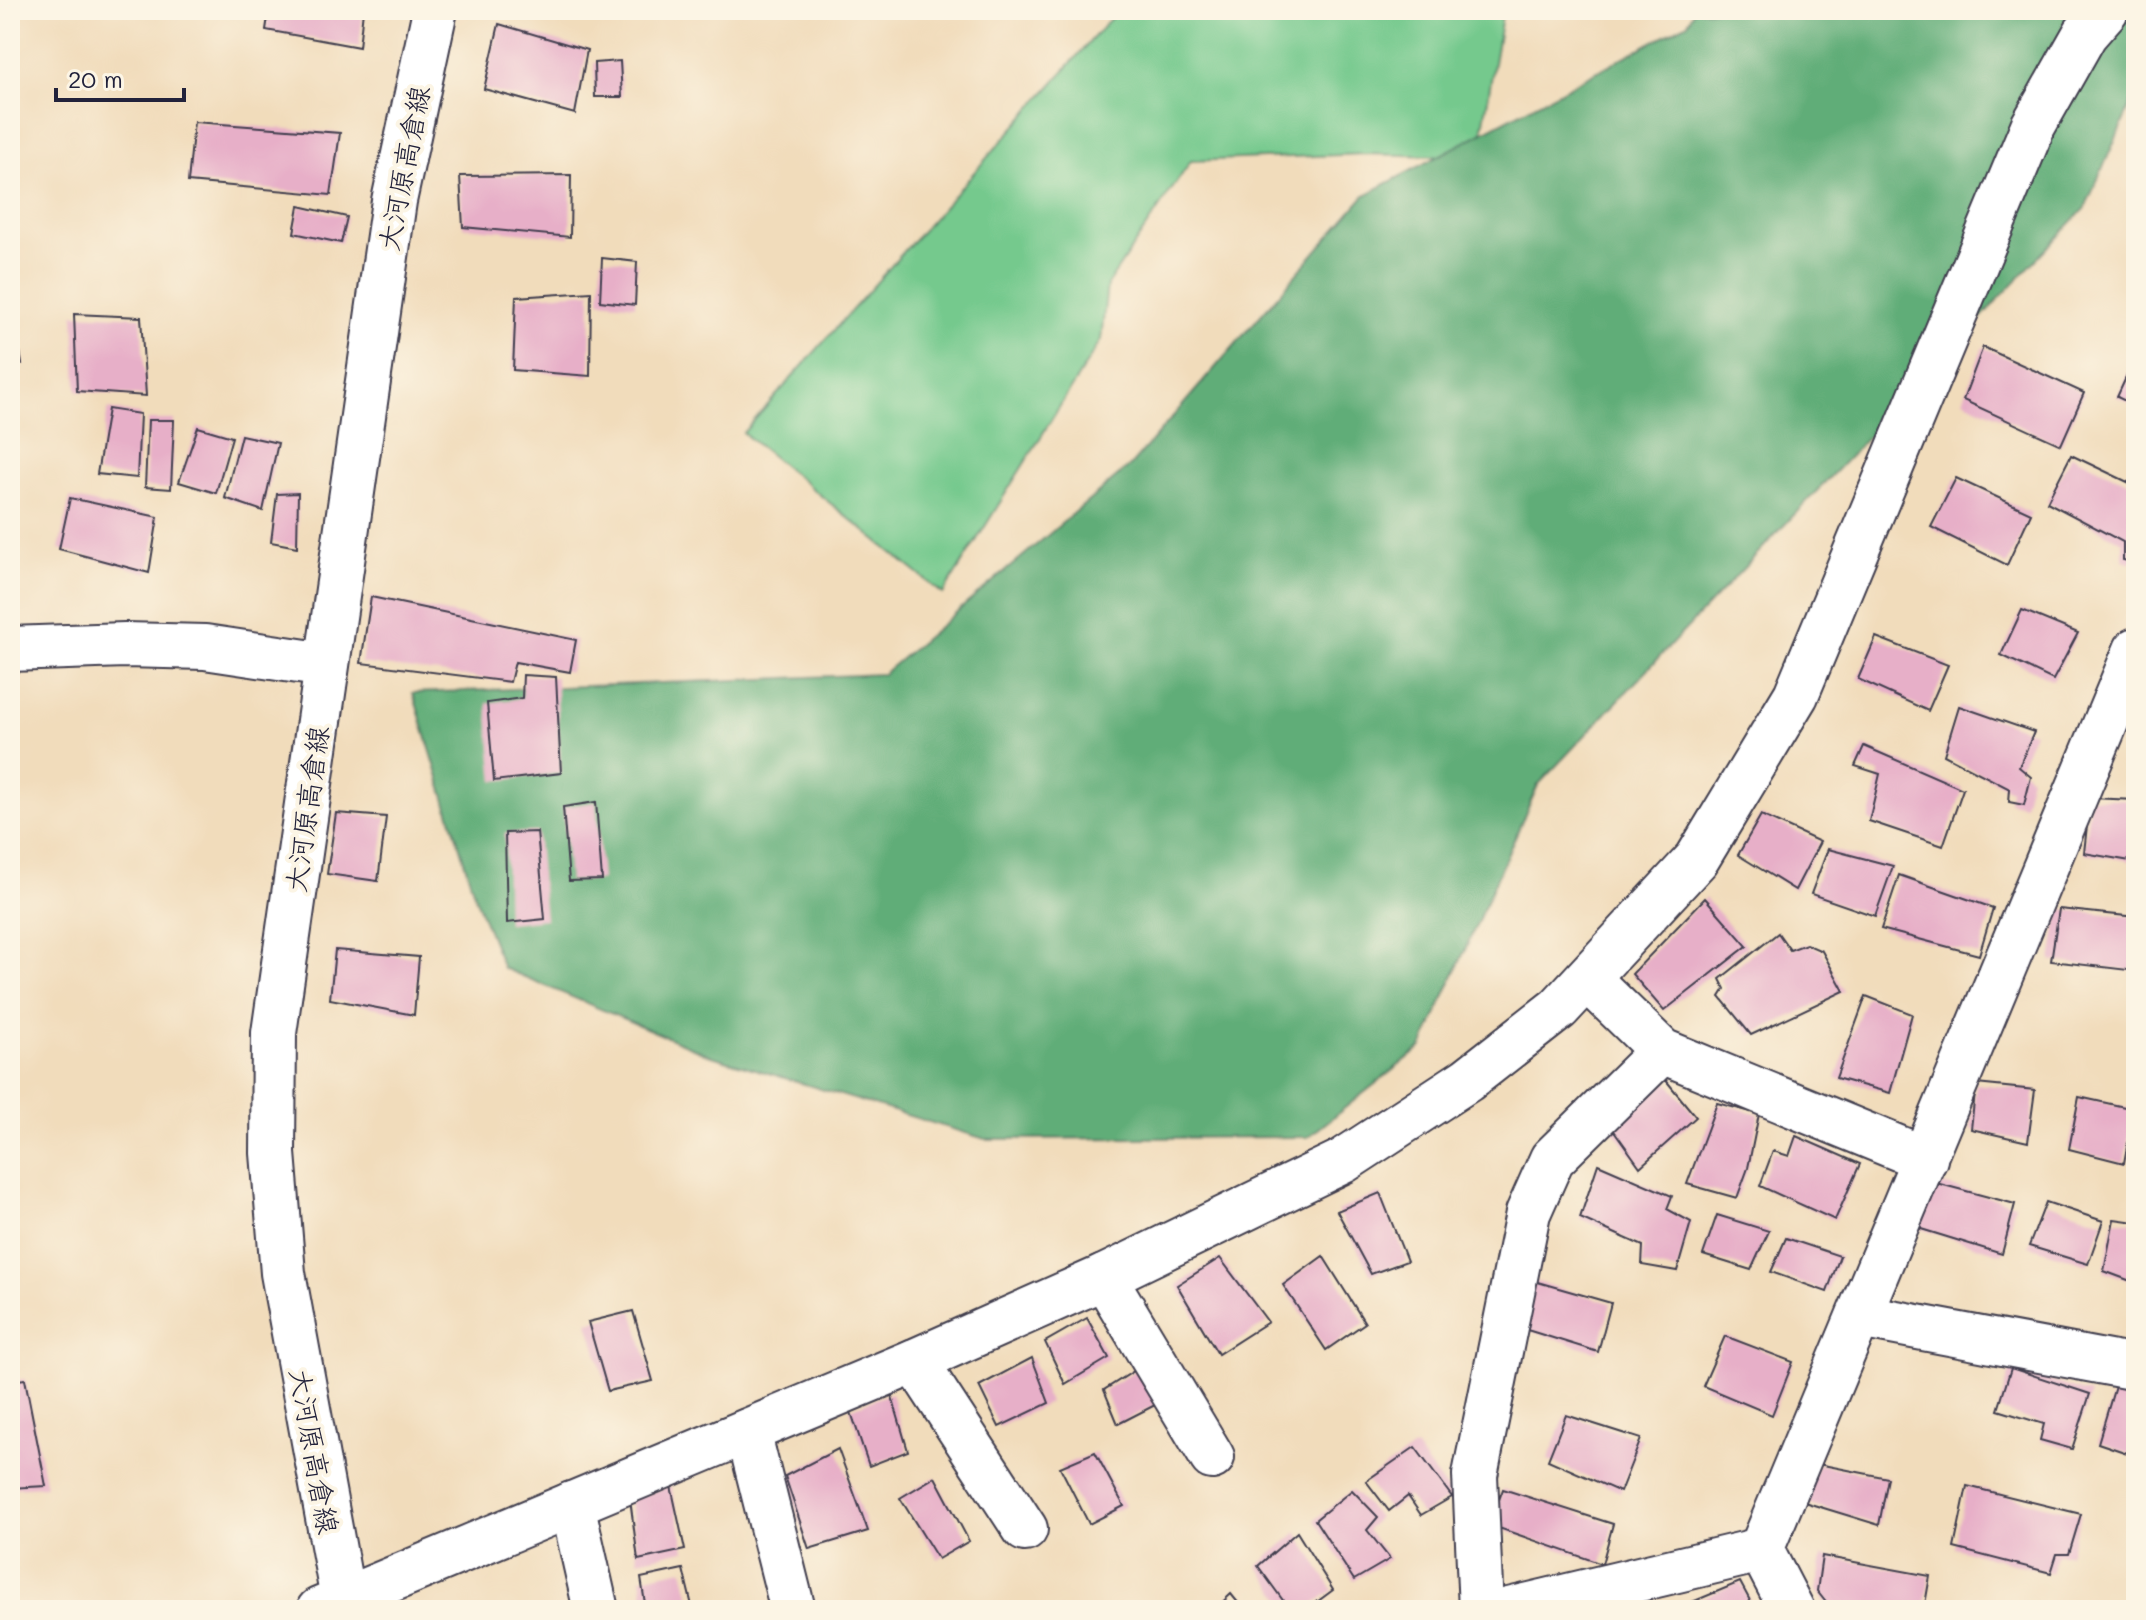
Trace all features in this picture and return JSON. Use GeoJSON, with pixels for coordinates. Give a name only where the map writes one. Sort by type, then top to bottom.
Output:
{"type":"FeatureCollection","features":[{"type":"Feature","properties":{"kind":"street","name":"大河原高倉線"},"geometry":{"type":"LineString","coordinates":[[335,1606],[283,1273],[273,1153],[274,1033],[394,201],[435,10]]}},
{"type":"Feature","properties":{"kind":"street"},"geometry":{"type":"LineString","coordinates":[[335,1606],[915,1361],[1104,1277],[1343,1161],[1467,1080],[1559,1008],[1697,859],[1796,695],[2033,126],[2085,34],[2106,10]]}},
{"type":"Feature","properties":{"kind":"street"},"geometry":{"type":"LineString","coordinates":[[10,649],[125,645],[205,647],[326,665]]}},
{"type":"Feature","properties":{"kind":"street"},"geometry":{"type":"LineString","coordinates":[[1761,1550],[2136,650]]}},
{"type":"Feature","properties":{"kind":"street"},"geometry":{"type":"LineString","coordinates":[[1588,979],[1662,1051],[1925,1159]]}},
{"type":"Feature","properties":{"kind":"street"},"geometry":{"type":"LineString","coordinates":[[1481,1610],[1475,1475],[1528,1213],[1552,1159],[1662,1051]]}},
{"type":"Feature","properties":{"kind":"street"},"geometry":{"type":"LineString","coordinates":[[1104,1277],[1212,1457]]}},
{"type":"Feature","properties":{"kind":"street"},"geometry":{"type":"LineString","coordinates":[[1859,1316],[2136,1368]]}},
{"type":"Feature","properties":{"kind":"street"},"geometry":{"type":"LineString","coordinates":[[915,1361],[1025,1529]]}},
{"type":"Feature","properties":{"kind":"street"},"geometry":{"type":"LineString","coordinates":[[748,1431],[793,1610]]}},
{"type":"Feature","properties":{"kind":"street"},"geometry":{"type":"LineString","coordinates":[[572,1504],[596,1610]]}},
{"type":"Feature","properties":{"kind":"street"},"geometry":{"type":"LineString","coordinates":[[1509,1610],[1761,1550]]}},
{"type":"Feature","properties":{"kind":"street"},"geometry":{"type":"LineString","coordinates":[[1761,1550],[1792,1610]]}},
{"type":"Feature","properties":{"kind":"green space"},"geometry":{"type":"Polygon","coordinates":[[[1118,10],[1503,10],[1478,157],[1365,154],[1191,161],[1107,285],[1101,340],[943,594],[743,433],[1118,10]]]}},
{"type":"Feature","properties":{"kind":"green space"},"geometry":{"type":"Polygon","coordinates":[[[1694,10],[2136,10],[2136,93],[2085,208],[1538,785],[1422,1047],[1308,1137],[985,1139],[712,1056],[503,968],[475,897],[413,693],[883,674],[1130,466],[1365,195],[1688,23],[1694,10]]]}},
{"type":"Feature","properties":{"kind":"building"},"geometry":{"type":"Polygon","coordinates":[[[269,10],[363,10],[359,47],[266,30],[269,10]]]}},
{"type":"Feature","properties":{"kind":"building"},"geometry":{"type":"Polygon","coordinates":[[[559,10],[600,10],[597,22],[559,10]]]}},
{"type":"Feature","properties":{"kind":"building"},"geometry":{"type":"Polygon","coordinates":[[[499,24],[587,50],[575,114],[484,89],[499,24]]]}},
{"type":"Feature","properties":{"kind":"building"},"geometry":{"type":"Polygon","coordinates":[[[620,61],[622,97],[595,97],[594,63],[620,61]]]}},
{"type":"Feature","properties":{"kind":"building"},"geometry":{"type":"Polygon","coordinates":[[[194,122],[340,133],[331,195],[188,182],[194,122]]]}},
{"type":"Feature","properties":{"kind":"building"},"geometry":{"type":"Polygon","coordinates":[[[571,175],[570,237],[463,227],[460,176],[571,175]]]}},
{"type":"Feature","properties":{"kind":"building"},"geometry":{"type":"Polygon","coordinates":[[[299,206],[347,217],[341,243],[294,233],[299,206]]]}},
{"type":"Feature","properties":{"kind":"building"},"geometry":{"type":"Polygon","coordinates":[[[602,258],[637,262],[635,305],[600,301],[602,258]]]}},
{"type":"Feature","properties":{"kind":"building"},"geometry":{"type":"Polygon","coordinates":[[[591,292],[590,376],[513,370],[516,297],[591,292]]]}},
{"type":"Feature","properties":{"kind":"building"},"geometry":{"type":"Polygon","coordinates":[[[74,314],[141,317],[146,396],[77,391],[74,314]]]}},
{"type":"Feature","properties":{"kind":"building"},"geometry":{"type":"Polygon","coordinates":[[[15,320],[22,364],[10,364],[10,321],[15,320]]]}},
{"type":"Feature","properties":{"kind":"building"},"geometry":{"type":"Polygon","coordinates":[[[1983,347],[2084,393],[2061,445],[1963,400],[1983,347]]]}},
{"type":"Feature","properties":{"kind":"building"},"geometry":{"type":"Polygon","coordinates":[[[2136,356],[2136,406],[2117,397],[2136,356]]]}},
{"type":"Feature","properties":{"kind":"building"},"geometry":{"type":"Polygon","coordinates":[[[108,409],[140,414],[137,478],[97,474],[108,409]]]}},
{"type":"Feature","properties":{"kind":"building"},"geometry":{"type":"Polygon","coordinates":[[[148,420],[174,420],[171,489],[145,487],[148,420]]]}},
{"type":"Feature","properties":{"kind":"building"},"geometry":{"type":"Polygon","coordinates":[[[198,427],[232,437],[216,493],[179,482],[198,427]]]}},
{"type":"Feature","properties":{"kind":"building"},"geometry":{"type":"Polygon","coordinates":[[[241,435],[278,443],[263,511],[225,498],[241,435]]]}},
{"type":"Feature","properties":{"kind":"building"},"geometry":{"type":"Polygon","coordinates":[[[2071,455],[2136,486],[2136,563],[2123,560],[2123,542],[2047,502],[2071,455]]]}},
{"type":"Feature","properties":{"kind":"building"},"geometry":{"type":"Polygon","coordinates":[[[1956,478],[2031,513],[2007,565],[1931,527],[1956,478]]]}},
{"type":"Feature","properties":{"kind":"building"},"geometry":{"type":"Polygon","coordinates":[[[298,493],[297,547],[271,542],[277,494],[298,493]]]}},
{"type":"Feature","properties":{"kind":"building"},"geometry":{"type":"Polygon","coordinates":[[[70,498],[158,517],[149,573],[59,549],[70,498]]]}},
{"type":"Feature","properties":{"kind":"building"},"geometry":{"type":"Polygon","coordinates":[[[371,597],[576,640],[570,672],[515,662],[510,682],[361,663],[371,597]]]}},
{"type":"Feature","properties":{"kind":"building"},"geometry":{"type":"Polygon","coordinates":[[[2022,610],[2078,633],[2053,680],[2001,655],[2022,610]]]}},
{"type":"Feature","properties":{"kind":"building"},"geometry":{"type":"Polygon","coordinates":[[[1876,637],[1948,665],[1928,711],[1858,679],[1876,637]]]}},
{"type":"Feature","properties":{"kind":"building"},"geometry":{"type":"Polygon","coordinates":[[[523,675],[556,677],[561,773],[494,781],[487,703],[522,698],[523,675]]]}},
{"type":"Feature","properties":{"kind":"building"},"geometry":{"type":"Polygon","coordinates":[[[2136,698],[2136,728],[2124,724],[2136,698]]]}},
{"type":"Feature","properties":{"kind":"building"},"geometry":{"type":"Polygon","coordinates":[[[1959,706],[2034,732],[2019,767],[2031,777],[2024,805],[2009,802],[2010,789],[1944,755],[1959,706]]]}},
{"type":"Feature","properties":{"kind":"building"},"geometry":{"type":"Polygon","coordinates":[[[1864,746],[1963,789],[1943,846],[1869,821],[1880,774],[1855,766],[1864,746]]]}},
{"type":"Feature","properties":{"kind":"building"},"geometry":{"type":"Polygon","coordinates":[[[2090,798],[2136,800],[2136,862],[2084,853],[2090,798]]]}},
{"type":"Feature","properties":{"kind":"building"},"geometry":{"type":"Polygon","coordinates":[[[596,802],[602,880],[569,881],[563,807],[596,802]]]}},
{"type":"Feature","properties":{"kind":"building"},"geometry":{"type":"Polygon","coordinates":[[[336,813],[386,817],[378,881],[327,874],[336,813]]]}},
{"type":"Feature","properties":{"kind":"building"},"geometry":{"type":"Polygon","coordinates":[[[1761,815],[1820,842],[1795,890],[1738,855],[1761,815]]]}},
{"type":"Feature","properties":{"kind":"building"},"geometry":{"type":"Polygon","coordinates":[[[537,832],[545,919],[507,923],[505,833],[537,832]]]}},
{"type":"Feature","properties":{"kind":"building"},"geometry":{"type":"Polygon","coordinates":[[[1828,849],[1893,866],[1875,916],[1811,894],[1828,849]]]}},
{"type":"Feature","properties":{"kind":"building"},"geometry":{"type":"Polygon","coordinates":[[[1899,875],[1993,908],[1979,955],[1881,929],[1899,875]]]}},
{"type":"Feature","properties":{"kind":"building"},"geometry":{"type":"Polygon","coordinates":[[[1705,898],[1747,946],[1664,1011],[1632,974],[1705,898]]]}},
{"type":"Feature","properties":{"kind":"building"},"geometry":{"type":"Polygon","coordinates":[[[2059,909],[2136,917],[2136,971],[2051,961],[2059,909]]]}},
{"type":"Feature","properties":{"kind":"building"},"geometry":{"type":"Polygon","coordinates":[[[1778,933],[1790,950],[1806,944],[1822,951],[1844,991],[1751,1035],[1720,997],[1725,989],[1720,979],[1778,933]]]}},
{"type":"Feature","properties":{"kind":"building"},"geometry":{"type":"Polygon","coordinates":[[[335,950],[419,957],[414,1015],[330,999],[335,950]]]}},
{"type":"Feature","properties":{"kind":"building"},"geometry":{"type":"Polygon","coordinates":[[[1866,996],[1912,1014],[1890,1093],[1836,1078],[1866,996]]]}},
{"type":"Feature","properties":{"kind":"building"},"geometry":{"type":"Polygon","coordinates":[[[1660,1073],[1696,1117],[1640,1167],[1605,1118],[1660,1073]]]}},
{"type":"Feature","properties":{"kind":"building"},"geometry":{"type":"Polygon","coordinates":[[[1976,1084],[2035,1090],[2028,1142],[1971,1129],[1976,1084]]]}},
{"type":"Feature","properties":{"kind":"building"},"geometry":{"type":"Polygon","coordinates":[[[2079,1097],[2134,1109],[2124,1163],[2069,1149],[2079,1097]]]}},
{"type":"Feature","properties":{"kind":"building"},"geometry":{"type":"Polygon","coordinates":[[[1717,1103],[1759,1114],[1748,1168],[1737,1198],[1687,1184],[1717,1103]]]}},
{"type":"Feature","properties":{"kind":"building"},"geometry":{"type":"Polygon","coordinates":[[[1796,1136],[1860,1164],[1835,1220],[1760,1186],[1773,1151],[1789,1156],[1796,1136]]]}},
{"type":"Feature","properties":{"kind":"building"},"geometry":{"type":"Polygon","coordinates":[[[1598,1164],[1672,1196],[1667,1209],[1691,1222],[1677,1271],[1642,1265],[1643,1246],[1580,1218],[1598,1164]]]}},
{"type":"Feature","properties":{"kind":"building"},"geometry":{"type":"Polygon","coordinates":[[[1936,1183],[2015,1204],[2002,1254],[1918,1228],[1936,1183]]]}},
{"type":"Feature","properties":{"kind":"building"},"geometry":{"type":"Polygon","coordinates":[[[1380,1193],[1407,1261],[1371,1274],[1337,1211],[1380,1193]]]}},
{"type":"Feature","properties":{"kind":"building"},"geometry":{"type":"Polygon","coordinates":[[[2046,1202],[2103,1221],[2088,1264],[2029,1246],[2046,1202]]]}},
{"type":"Feature","properties":{"kind":"building"},"geometry":{"type":"Polygon","coordinates":[[[1717,1215],[1769,1231],[1751,1270],[1703,1255],[1717,1215]]]}},
{"type":"Feature","properties":{"kind":"building"},"geometry":{"type":"Polygon","coordinates":[[[2114,1219],[2136,1222],[2136,1283],[2104,1271],[2114,1219]]]}},
{"type":"Feature","properties":{"kind":"building"},"geometry":{"type":"Polygon","coordinates":[[[1786,1238],[1840,1256],[1827,1292],[1771,1272],[1786,1238]]]}},
{"type":"Feature","properties":{"kind":"building"},"geometry":{"type":"Polygon","coordinates":[[[1323,1256],[1365,1323],[1326,1350],[1283,1285],[1323,1256]]]}},
{"type":"Feature","properties":{"kind":"building"},"geometry":{"type":"Polygon","coordinates":[[[1220,1258],[1268,1322],[1218,1354],[1177,1285],[1220,1258]]]}},
{"type":"Feature","properties":{"kind":"building"},"geometry":{"type":"Polygon","coordinates":[[[1534,1281],[1611,1303],[1598,1352],[1524,1329],[1534,1281]]]}},
{"type":"Feature","properties":{"kind":"building"},"geometry":{"type":"Polygon","coordinates":[[[633,1311],[653,1381],[608,1391],[588,1322],[633,1311]]]}},
{"type":"Feature","properties":{"kind":"building"},"geometry":{"type":"Polygon","coordinates":[[[1087,1318],[1109,1358],[1065,1384],[1045,1342],[1087,1318]]]}},
{"type":"Feature","properties":{"kind":"building"},"geometry":{"type":"Polygon","coordinates":[[[1725,1336],[1793,1362],[1772,1415],[1703,1386],[1725,1336]]]}},
{"type":"Feature","properties":{"kind":"building"},"geometry":{"type":"Polygon","coordinates":[[[1032,1358],[1049,1403],[999,1427],[979,1386],[1032,1358]]]}},
{"type":"Feature","properties":{"kind":"building"},"geometry":{"type":"Polygon","coordinates":[[[1142,1366],[1159,1403],[1118,1424],[1104,1390],[1142,1366]]]}},
{"type":"Feature","properties":{"kind":"building"},"geometry":{"type":"Polygon","coordinates":[[[2011,1368],[2090,1394],[2072,1449],[2040,1440],[2044,1424],[1998,1410],[2011,1368]]]}},
{"type":"Feature","properties":{"kind":"building"},"geometry":{"type":"Polygon","coordinates":[[[25,1379],[46,1486],[10,1488],[10,1381],[25,1379]]]}},
{"type":"Feature","properties":{"kind":"building"},"geometry":{"type":"Polygon","coordinates":[[[2116,1383],[2136,1389],[2136,1456],[2098,1443],[2116,1383]]]}},
{"type":"Feature","properties":{"kind":"building"},"geometry":{"type":"Polygon","coordinates":[[[891,1393],[908,1451],[869,1466],[850,1409],[891,1393]]]}},
{"type":"Feature","properties":{"kind":"building"},"geometry":{"type":"Polygon","coordinates":[[[1566,1415],[1641,1439],[1620,1492],[1548,1460],[1566,1415]]]}},
{"type":"Feature","properties":{"kind":"building"},"geometry":{"type":"Polygon","coordinates":[[[1415,1447],[1452,1497],[1421,1515],[1408,1496],[1389,1511],[1366,1481],[1415,1447]]]}},
{"type":"Feature","properties":{"kind":"building"},"geometry":{"type":"Polygon","coordinates":[[[838,1449],[868,1531],[809,1549],[785,1476],[838,1449]]]}},
{"type":"Feature","properties":{"kind":"building"},"geometry":{"type":"Polygon","coordinates":[[[1095,1452],[1124,1506],[1089,1524],[1060,1467],[1095,1452]]]}},
{"type":"Feature","properties":{"kind":"building"},"geometry":{"type":"Polygon","coordinates":[[[1818,1464],[1888,1478],[1879,1525],[1804,1502],[1818,1464]]]}},
{"type":"Feature","properties":{"kind":"building"},"geometry":{"type":"Polygon","coordinates":[[[935,1477],[969,1541],[938,1559],[900,1498],[935,1477]]]}},
{"type":"Feature","properties":{"kind":"building"},"geometry":{"type":"Polygon","coordinates":[[[671,1486],[685,1550],[638,1560],[630,1499],[671,1486]]]}},
{"type":"Feature","properties":{"kind":"building"},"geometry":{"type":"Polygon","coordinates":[[[1967,1486],[2081,1514],[2069,1554],[2057,1554],[2051,1573],[1954,1548],[1967,1486]]]}},
{"type":"Feature","properties":{"kind":"building"},"geometry":{"type":"Polygon","coordinates":[[[1503,1489],[1613,1524],[1602,1564],[1490,1525],[1503,1489]]]}},
{"type":"Feature","properties":{"kind":"building"},"geometry":{"type":"Polygon","coordinates":[[[1352,1490],[1378,1517],[1367,1530],[1390,1559],[1354,1580],[1315,1520],[1352,1490]]]}},
{"type":"Feature","properties":{"kind":"building"},"geometry":{"type":"Polygon","coordinates":[[[1297,1532],[1333,1590],[1306,1610],[1290,1610],[1258,1566],[1297,1532]]]}},
{"type":"Feature","properties":{"kind":"building"},"geometry":{"type":"Polygon","coordinates":[[[1822,1556],[1930,1576],[1924,1610],[1832,1610],[1817,1591],[1822,1556]]]}},
{"type":"Feature","properties":{"kind":"building"},"geometry":{"type":"Polygon","coordinates":[[[683,1569],[693,1610],[646,1610],[641,1578],[683,1569]]]}},
{"type":"Feature","properties":{"kind":"building"},"geometry":{"type":"Polygon","coordinates":[[[1740,1582],[1755,1610],[1673,1610],[1740,1582]]]}},
{"type":"Feature","properties":{"kind":"building"},"geometry":{"type":"Polygon","coordinates":[[[1231,1594],[1244,1610],[1214,1610],[1231,1594]]]}}]}
